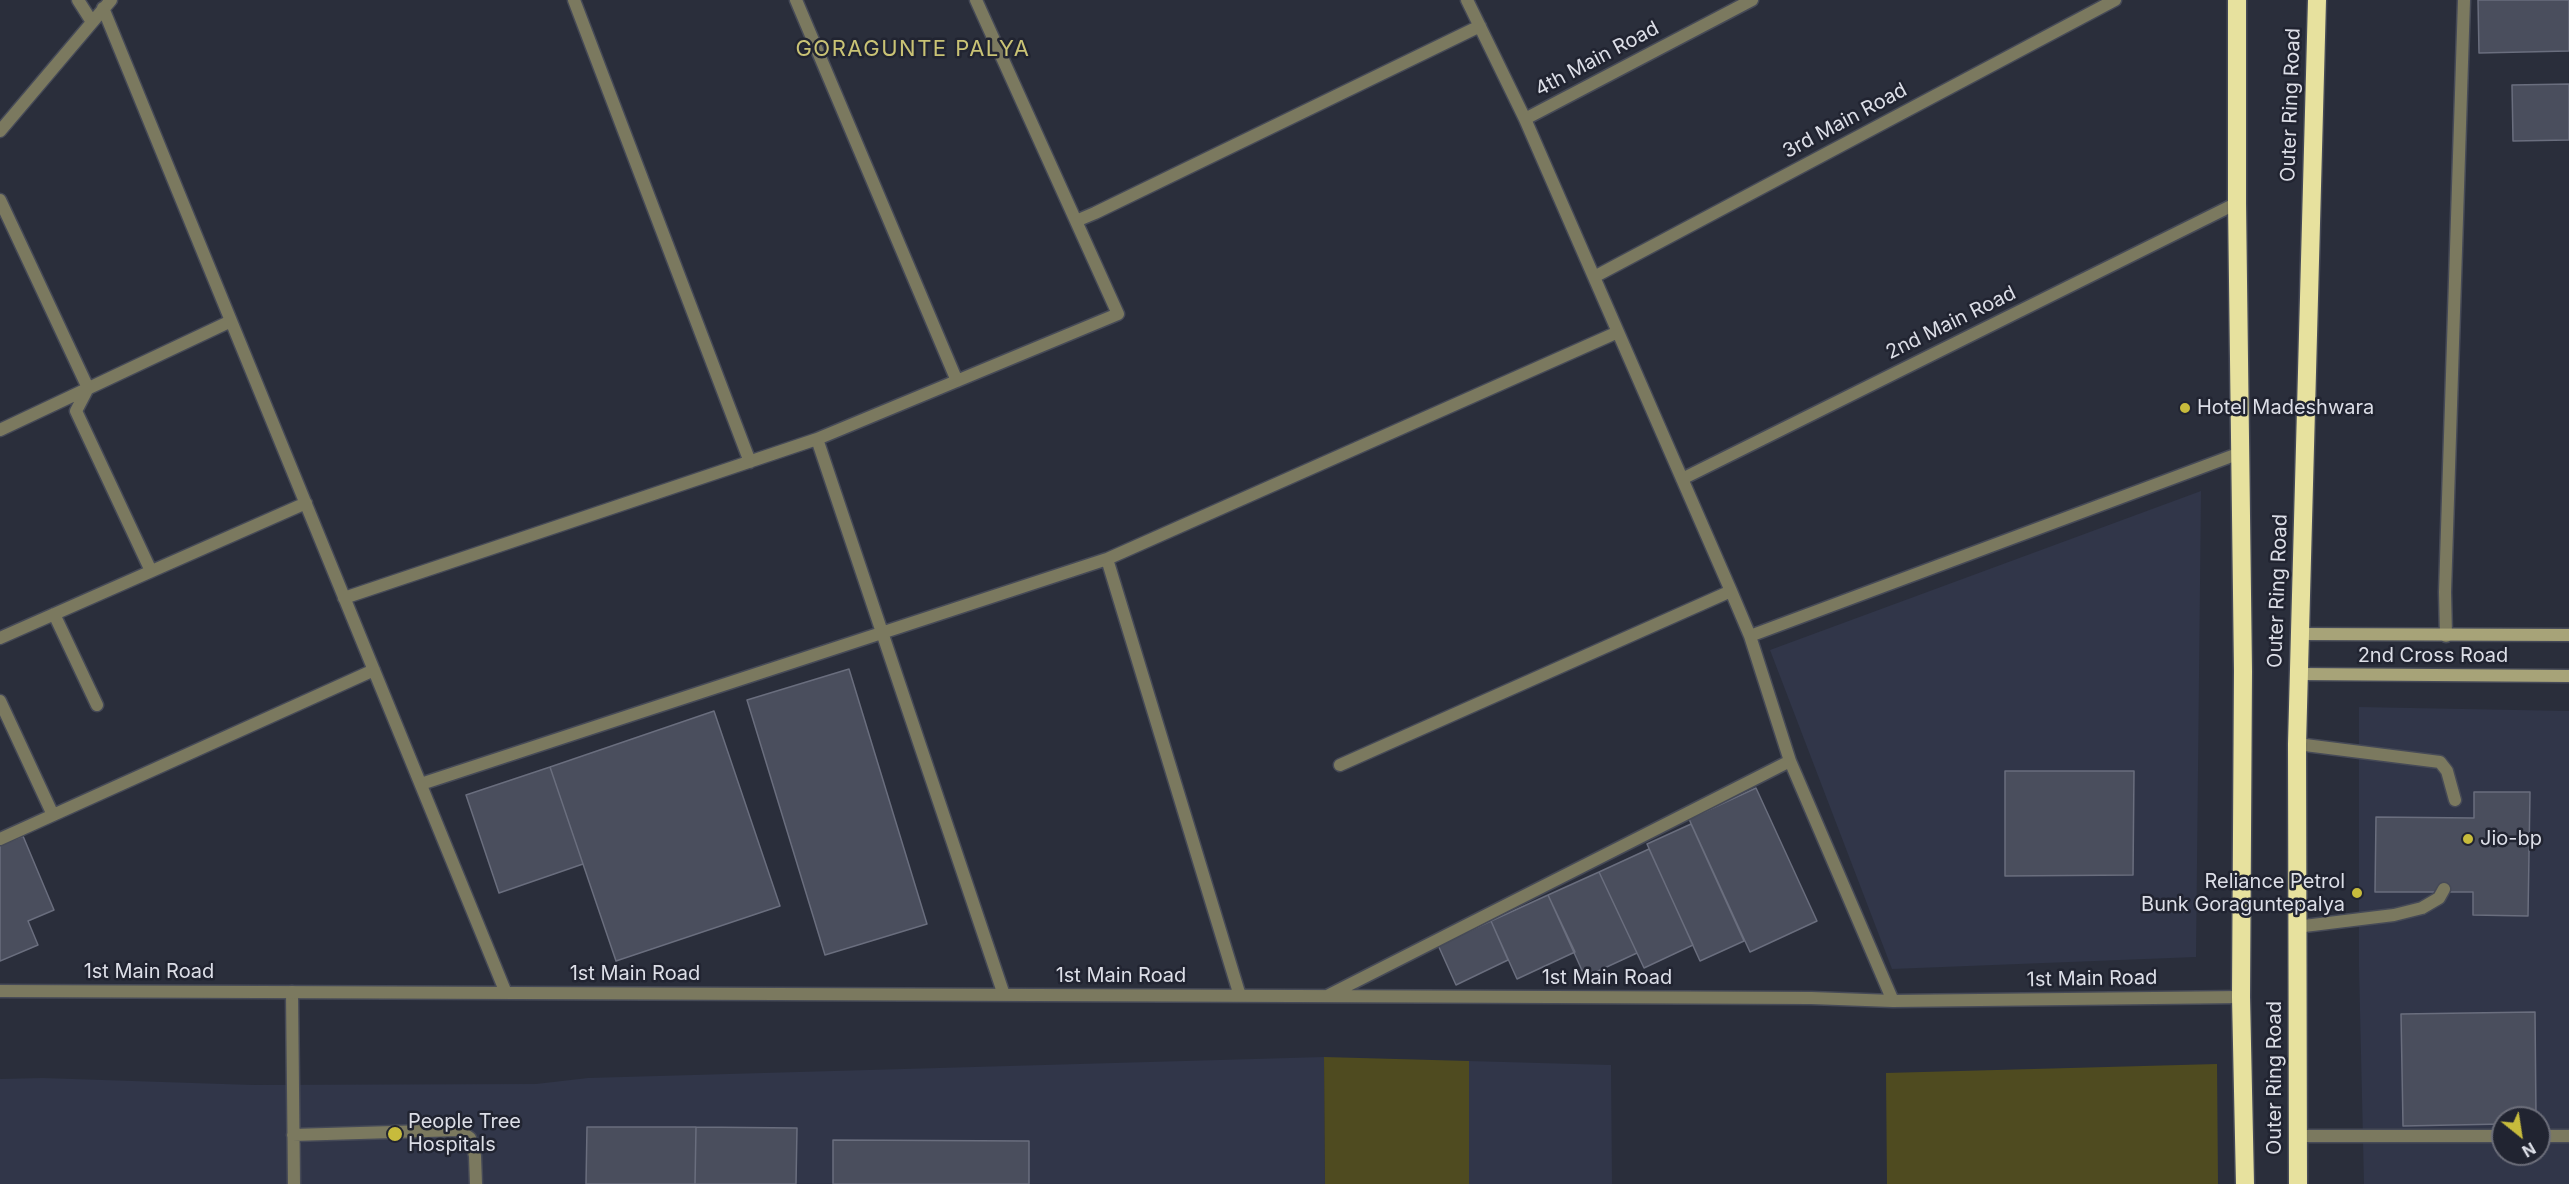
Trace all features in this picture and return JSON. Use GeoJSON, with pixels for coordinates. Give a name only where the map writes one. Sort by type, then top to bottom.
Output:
{"type":"FeatureCollection","features":[{"type":"Feature","properties":{"kind":"highway","name":"Outer Ring Road"},"geometry":{"type":"LineString","coordinates":[[2237,0],[2237,203],[2243,671],[2241,997],[2245,1184]]}},
{"type":"Feature","properties":{"kind":"highway","name":"Outer Ring Road"},"geometry":{"type":"LineString","coordinates":[[2298,1184],[2296,744],[2317,0]]}},
{"type":"Feature","properties":{"kind":"street"},"geometry":{"type":"LineString","coordinates":[[78,0],[92,22]]}},
{"type":"Feature","properties":{"kind":"street"},"geometry":{"type":"LineString","coordinates":[[574,0],[750,462]]}},
{"type":"Feature","properties":{"kind":"street"},"geometry":{"type":"LineString","coordinates":[[796,0],[957,381]]}},
{"type":"Feature","properties":{"kind":"street"},"geometry":{"type":"LineString","coordinates":[[344,598],[816,439],[1118,314],[976,0]]}},
{"type":"Feature","properties":{"kind":"street"},"geometry":{"type":"LineString","coordinates":[[1467,0],[1525,119],[1731,591],[1750,636],[1790,760],[1893,1001]]}},
{"type":"Feature","properties":{"kind":"street","name":"4th Main Road"},"geometry":{"type":"LineString","coordinates":[[1525,119],[1752,0]]}},
{"type":"Feature","properties":{"kind":"street","name":"3rd Main Road"},"geometry":{"type":"LineString","coordinates":[[1594,277],[2115,0]]}},
{"type":"Feature","properties":{"kind":"street"},"geometry":{"type":"LineString","coordinates":[[2446,636],[2445,580],[2464,0]]}},
{"type":"Feature","properties":{"kind":"street"},"geometry":{"type":"LineString","coordinates":[[0,130],[107,4],[231,321],[506,993]]}},
{"type":"Feature","properties":{"kind":"street"},"geometry":{"type":"LineString","coordinates":[[1076,221],[1480,26]]}},
{"type":"Feature","properties":{"kind":"street"},"geometry":{"type":"LineString","coordinates":[[0,200],[88,388]]}},
{"type":"Feature","properties":{"kind":"street","name":"2nd Main Road"},"geometry":{"type":"LineString","coordinates":[[1682,479],[2237,203]]}},
{"type":"Feature","properties":{"kind":"street"},"geometry":{"type":"LineString","coordinates":[[0,430],[231,321]]}},
{"type":"Feature","properties":{"kind":"street"},"geometry":{"type":"LineString","coordinates":[[421,784],[1107,559],[1618,332]]}},
{"type":"Feature","properties":{"kind":"street"},"geometry":{"type":"LineString","coordinates":[[88,388],[76,411],[151,571]]}},
{"type":"Feature","properties":{"kind":"street"},"geometry":{"type":"LineString","coordinates":[[816,439],[1004,995]]}},
{"type":"Feature","properties":{"kind":"street"},"geometry":{"type":"LineString","coordinates":[[1750,636],[2240,453]]}},
{"type":"Feature","properties":{"kind":"street"},"geometry":{"type":"LineString","coordinates":[[0,638],[306,503]]}},
{"type":"Feature","properties":{"kind":"street"},"geometry":{"type":"LineString","coordinates":[[1107,559],[1240,996]]}},
{"type":"Feature","properties":{"kind":"street"},"geometry":{"type":"LineString","coordinates":[[1340,765],[1731,591]]}},
{"type":"Feature","properties":{"kind":"street"},"geometry":{"type":"LineString","coordinates":[[54,614],[97,705]]}},
{"type":"Feature","properties":{"kind":"street","name":"2nd Cross Road"},"geometry":{"type":"LineString","coordinates":[[2299,634],[2446,636],[2569,634]]}},
{"type":"Feature","properties":{"kind":"street"},"geometry":{"type":"LineString","coordinates":[[0,839],[374,670]]}},
{"type":"Feature","properties":{"kind":"street","name":"2nd Cross Road"},"geometry":{"type":"LineString","coordinates":[[2298,674],[2569,676]]}},
{"type":"Feature","properties":{"kind":"street"},"geometry":{"type":"LineString","coordinates":[[0,701],[53,815]]}},
{"type":"Feature","properties":{"kind":"street"},"geometry":{"type":"LineString","coordinates":[[2296,744],[2440,762],[2447,771],[2455,800]]}},
{"type":"Feature","properties":{"kind":"street"},"geometry":{"type":"LineString","coordinates":[[1327,996],[1790,760]]}},
{"type":"Feature","properties":{"kind":"street"},"geometry":{"type":"LineString","coordinates":[[2296,927],[2394,915],[2422,908],[2439,898],[2444,889]]}},
{"type":"Feature","properties":{"kind":"street","name":"1st Main Road"},"geometry":{"type":"LineString","coordinates":[[0,991],[1800,998],[1893,1001],[2241,997]]}},
{"type":"Feature","properties":{"kind":"street"},"geometry":{"type":"LineString","coordinates":[[292,992],[294,1184]]}},
{"type":"Feature","properties":{"kind":"street"},"geometry":{"type":"LineString","coordinates":[[293,1135],[459,1130],[470,1138],[475,1156],[476,1184]]}},
{"type":"Feature","properties":{"kind":"street"},"geometry":{"type":"LineString","coordinates":[[2298,1136],[2491,1136]]}},
{"type":"Feature","properties":{"kind":"street"},"geometry":{"type":"LineString","coordinates":[[2551,1136],[2569,1136]]}},
{"type":"Feature","properties":{"kind":"shaded area"},"geometry":{"type":"Polygon","coordinates":[[[2201,491],[2196,957],[1892,969],[1770,650],[2201,491]]]}},
{"type":"Feature","properties":{"kind":"shaded area"},"geometry":{"type":"Polygon","coordinates":[[[2359,707],[2569,711],[2569,1184],[2364,1184],[2359,967],[2359,707]]]}},
{"type":"Feature","properties":{"kind":"shaded area"},"geometry":{"type":"Polygon","coordinates":[[[1324,1057],[1325,1184],[0,1184],[0,1079],[43,1078],[253,1085],[536,1084],[588,1078],[1324,1057]]]}},
{"type":"Feature","properties":{"kind":"shaded area"},"geometry":{"type":"Polygon","coordinates":[[[1324,1057],[1469,1061],[1469,1184],[1325,1184],[1324,1057]]]}},
{"type":"Feature","properties":{"kind":"shaded area"},"geometry":{"type":"Polygon","coordinates":[[[1469,1061],[1611,1065],[1612,1184],[1469,1184],[1469,1061]]]}},
{"type":"Feature","properties":{"kind":"shaded area"},"geometry":{"type":"Polygon","coordinates":[[[2217,1064],[2218,1184],[1887,1184],[1886,1073],[2217,1064]]]}},
{"type":"Feature","properties":{"kind":"building"},"geometry":{"type":"Polygon","coordinates":[[[2478,0],[2569,0],[2569,51],[2479,53],[2478,0]]]}},
{"type":"Feature","properties":{"kind":"building"},"geometry":{"type":"Polygon","coordinates":[[[2569,84],[2569,140],[2513,141],[2512,85],[2569,84]]]}},
{"type":"Feature","properties":{"kind":"building"},"geometry":{"type":"Polygon","coordinates":[[[849,669],[927,924],[825,955],[747,700],[849,669]]]}},
{"type":"Feature","properties":{"kind":"building"},"geometry":{"type":"Polygon","coordinates":[[[714,711],[780,906],[616,961],[550,767],[714,711]]]}},
{"type":"Feature","properties":{"kind":"building"},"geometry":{"type":"Polygon","coordinates":[[[550,767],[583,864],[499,893],[466,795],[550,767]]]}},
{"type":"Feature","properties":{"kind":"building"},"geometry":{"type":"Polygon","coordinates":[[[2005,771],[2134,771],[2133,875],[2005,876],[2005,771]]]}},
{"type":"Feature","properties":{"kind":"building"},"geometry":{"type":"Polygon","coordinates":[[[1756,788],[1817,921],[1750,952],[1689,819],[1756,788]]]}},
{"type":"Feature","properties":{"kind":"building"},"geometry":{"type":"Polygon","coordinates":[[[2474,792],[2530,792],[2528,916],[2473,915],[2473,892],[2375,892],[2376,817],[2474,818],[2474,792]]]}},
{"type":"Feature","properties":{"kind":"building"},"geometry":{"type":"Polygon","coordinates":[[[1691,824],[1744,941],[1700,961],[1647,844],[1691,824]]]}},
{"type":"Feature","properties":{"kind":"building"},"geometry":{"type":"Polygon","coordinates":[[[23,836],[54,910],[28,921],[38,945],[0,961],[0,845],[23,836]]]}},
{"type":"Feature","properties":{"kind":"building"},"geometry":{"type":"Polygon","coordinates":[[[1649,849],[1693,945],[1644,968],[1599,872],[1649,849]]]}},
{"type":"Feature","properties":{"kind":"building"},"geometry":{"type":"Polygon","coordinates":[[[1599,872],[1637,953],[1585,977],[1548,895],[1599,872]]]}},
{"type":"Feature","properties":{"kind":"building"},"geometry":{"type":"Polygon","coordinates":[[[1548,895],[1575,952],[1517,979],[1491,921],[1548,895]]]}},
{"type":"Feature","properties":{"kind":"building"},"geometry":{"type":"Polygon","coordinates":[[[1491,921],[1508,960],[1456,985],[1438,945],[1491,921]]]}},
{"type":"Feature","properties":{"kind":"building"},"geometry":{"type":"Polygon","coordinates":[[[2535,1012],[2536,1106],[2491,1106],[2491,1124],[2403,1126],[2401,1014],[2535,1012]]]}},
{"type":"Feature","properties":{"kind":"building"},"geometry":{"type":"Polygon","coordinates":[[[587,1127],[696,1127],[695,1184],[586,1184],[587,1127]]]}},
{"type":"Feature","properties":{"kind":"building"},"geometry":{"type":"Polygon","coordinates":[[[696,1127],[797,1128],[796,1184],[695,1184],[696,1127]]]}},
{"type":"Feature","properties":{"kind":"building"},"geometry":{"type":"Polygon","coordinates":[[[833,1140],[1029,1141],[1029,1184],[833,1184],[833,1140]]]}},
{"type":"Feature","properties":{"kind":"place","name":"Hotel Madeshwara"},"geometry":{"type":"Point","coordinates":[2185,408]}},
{"type":"Feature","properties":{"kind":"place","name":"Jio-bp"},"geometry":{"type":"Point","coordinates":[2468,839]}},
{"type":"Feature","properties":{"kind":"place","name":"Reliance Petrol Bunk Goraguntepalya"},"geometry":{"type":"Point","coordinates":[2357,893]}},
{"type":"Feature","properties":{"kind":"place","name":"People Tree Hospitals"},"geometry":{"type":"Point","coordinates":[395,1134]}},
{"type":"Feature","properties":{"kind":"district","name":"GORAGUNTE PALYA"},"geometry":{"type":"Point","coordinates":[913,49]}}]}
